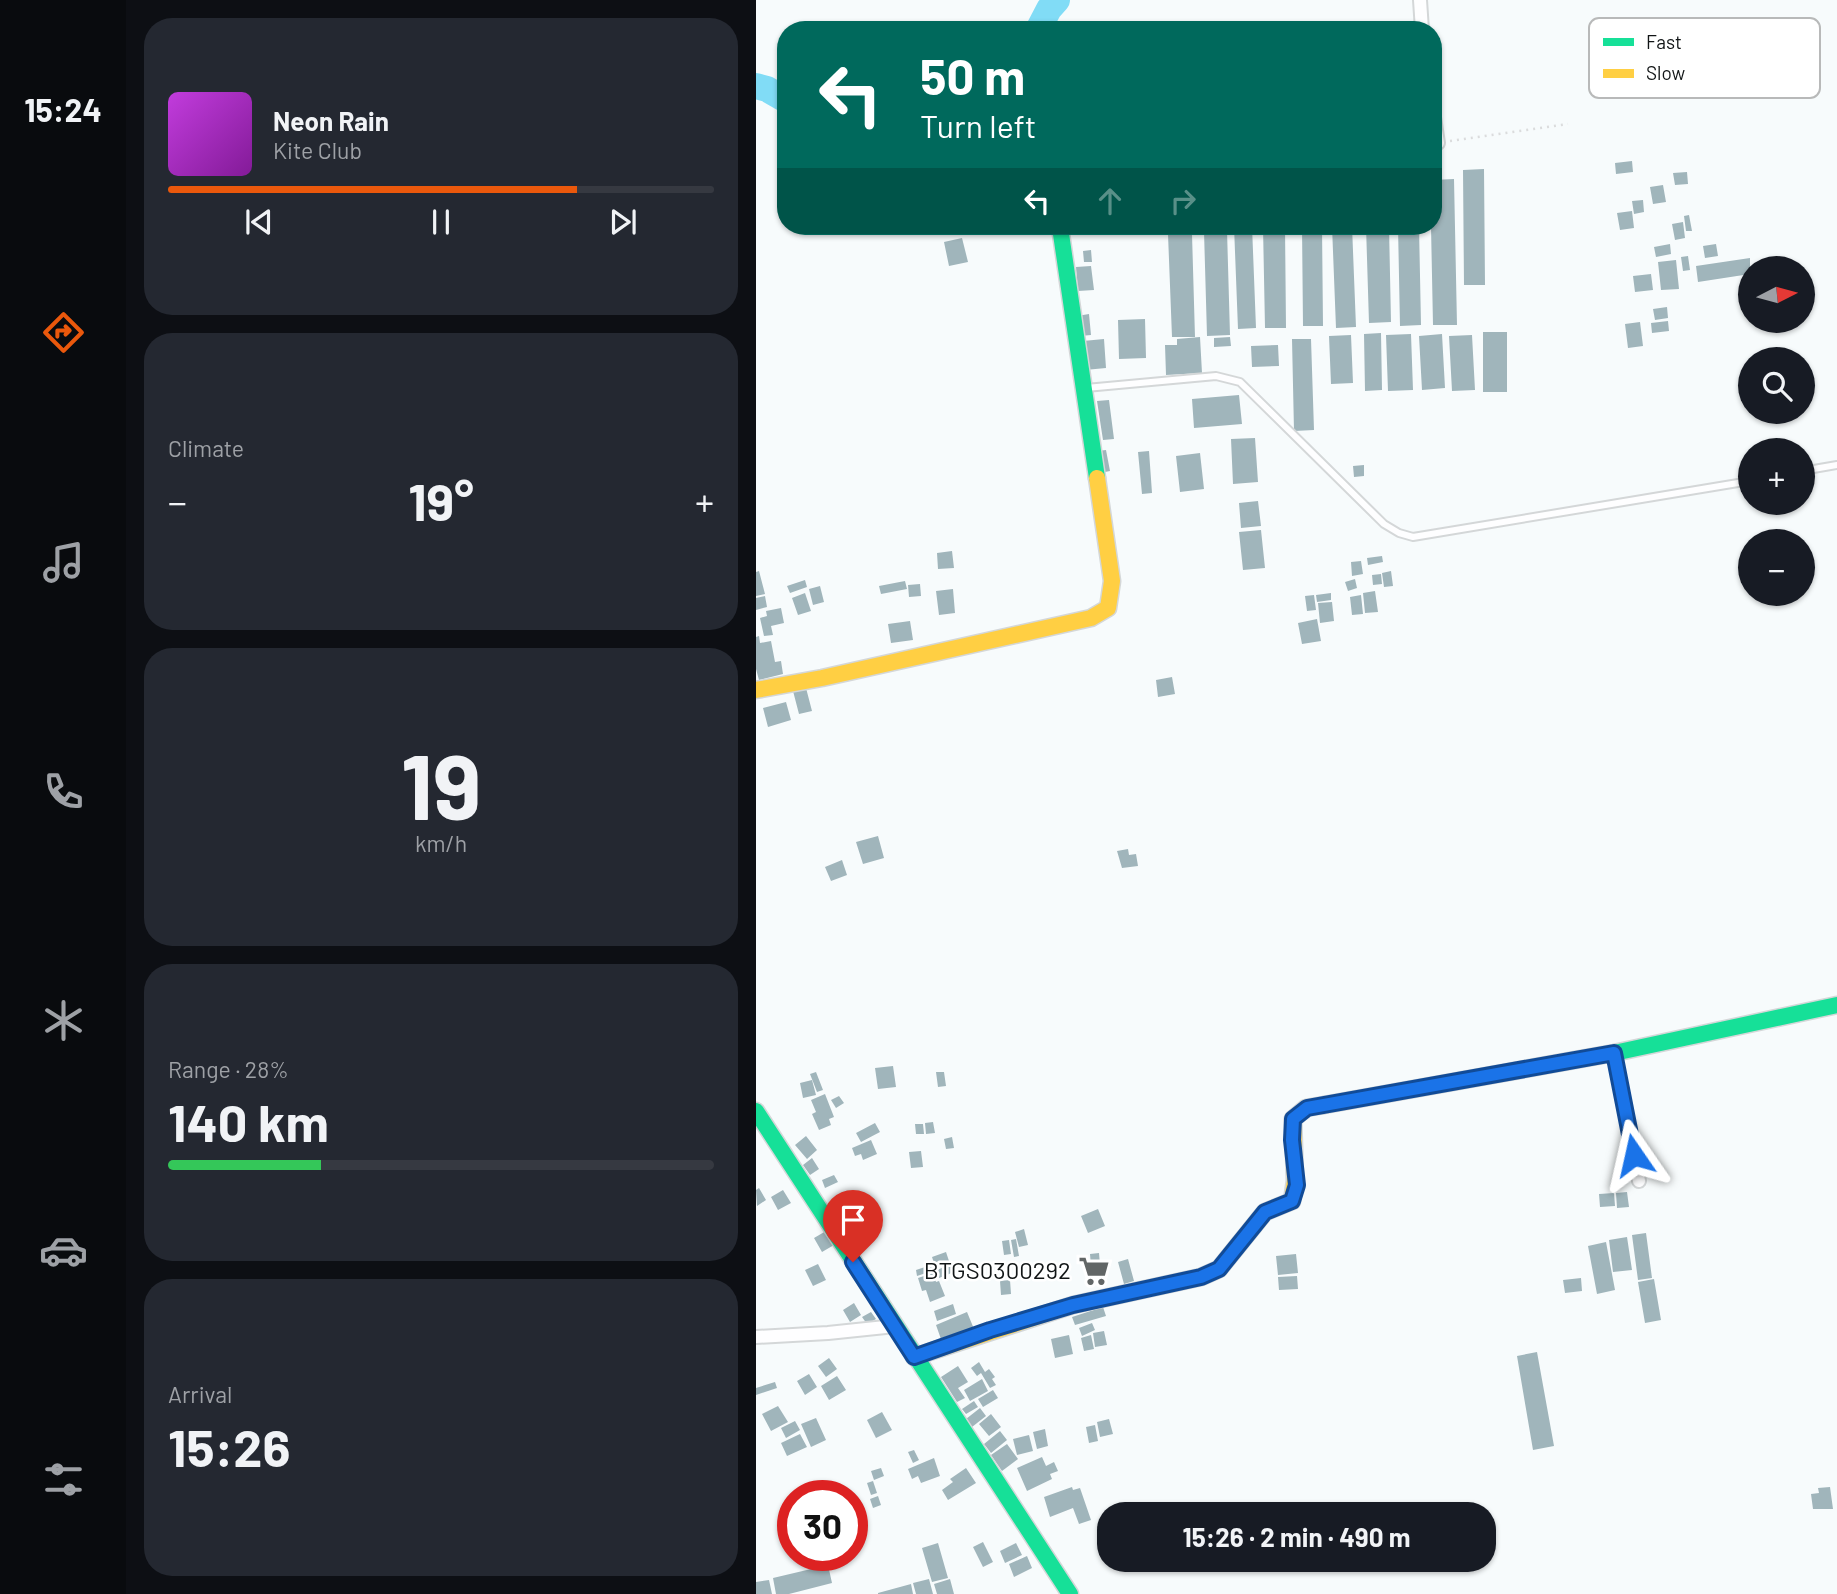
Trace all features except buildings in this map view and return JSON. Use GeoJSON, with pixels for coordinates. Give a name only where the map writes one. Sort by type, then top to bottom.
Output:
{"type":"FeatureCollection","features":[{"type":"Feature","properties":{"kind":"street"},"geometry":{"type":"LineString","coordinates":[[1420,0],[1421,21]]}},
{"type":"Feature","properties":{"kind":"street"},"geometry":{"type":"LineString","coordinates":[[756,690],[822,678],[1091,618],[1108,608],[1112,581],[1061,235]]}},
{"type":"Feature","properties":{"kind":"street"},"geometry":{"type":"LineString","coordinates":[[914,1357],[1073,1305],[1201,1277],[1219,1269],[1265,1212],[1292,1201],[1297,1185],[1292,1140],[1293,1119],[1307,1108],[1614,1053],[1837,1005]]}},
{"type":"Feature","properties":{"kind":"street"},"geometry":{"type":"LineString","coordinates":[[1614,1053],[1639,1181]]}},
{"type":"Feature","properties":{"kind":"street"},"geometry":{"type":"LineString","coordinates":[[756,1111],[1070,1594]]}},
{"type":"Feature","properties":{"kind":"street"},"geometry":{"type":"LineString","coordinates":[[756,1337],[895,1326]]}},
{"type":"Feature","properties":{"kind":"lane"},"geometry":{"type":"LineString","coordinates":[[1084,389],[1216,376],[1241,382],[1384,524],[1413,537],[1738,483]]}},
{"type":"Feature","properties":{"kind":"lane"},"geometry":{"type":"LineString","coordinates":[[1815,469],[1837,465]]}},
{"type":"Feature","properties":{"kind":"path"},"geometry":{"type":"LineString","coordinates":[[1442,142],[1568,124]]}},
{"type":"Feature","properties":{"kind":"waterway"},"geometry":{"type":"LineString","coordinates":[[1043,21],[1057,0]]}},
{"type":"Feature","properties":{"kind":"waterway"},"geometry":{"type":"LineString","coordinates":[[756,86],[777,95]]}},
{"type":"Feature","properties":{"kind":"traffic: fast"},"geometry":{"type":"LineString","coordinates":[[1061,235],[1097,478]]}},
{"type":"Feature","properties":{"kind":"traffic: fast"},"geometry":{"type":"LineString","coordinates":[[1324,1105],[1614,1053],[1837,1005]]}},
{"type":"Feature","properties":{"kind":"traffic: fast"},"geometry":{"type":"LineString","coordinates":[[756,1111],[1070,1594]]}},
{"type":"Feature","properties":{"kind":"traffic: slow"},"geometry":{"type":"LineString","coordinates":[[756,690],[822,678],[1091,618],[1108,608],[1112,581],[1097,478]]}},
{"type":"Feature","properties":{"kind":"traffic: slow"},"geometry":{"type":"LineString","coordinates":[[914,1357],[1073,1305],[1201,1277],[1219,1269],[1265,1212],[1292,1201],[1295,1181],[1293,1119],[1306,1108],[1324,1105]]}},
{"type":"Feature","properties":{"kind":"place","name":"BTGS0300292"},"geometry":{"type":"Point","coordinates":[1094,1271]}},
{"type":"Feature","properties":{"kind":"route"},"geometry":{"type":"LineString","coordinates":[[853,1262],[914,1357],[1073,1305],[1201,1277],[1219,1269],[1265,1212],[1292,1201],[1297,1185],[1292,1140],[1293,1119],[1307,1108],[1614,1053],[1634,1155]]}}]}
